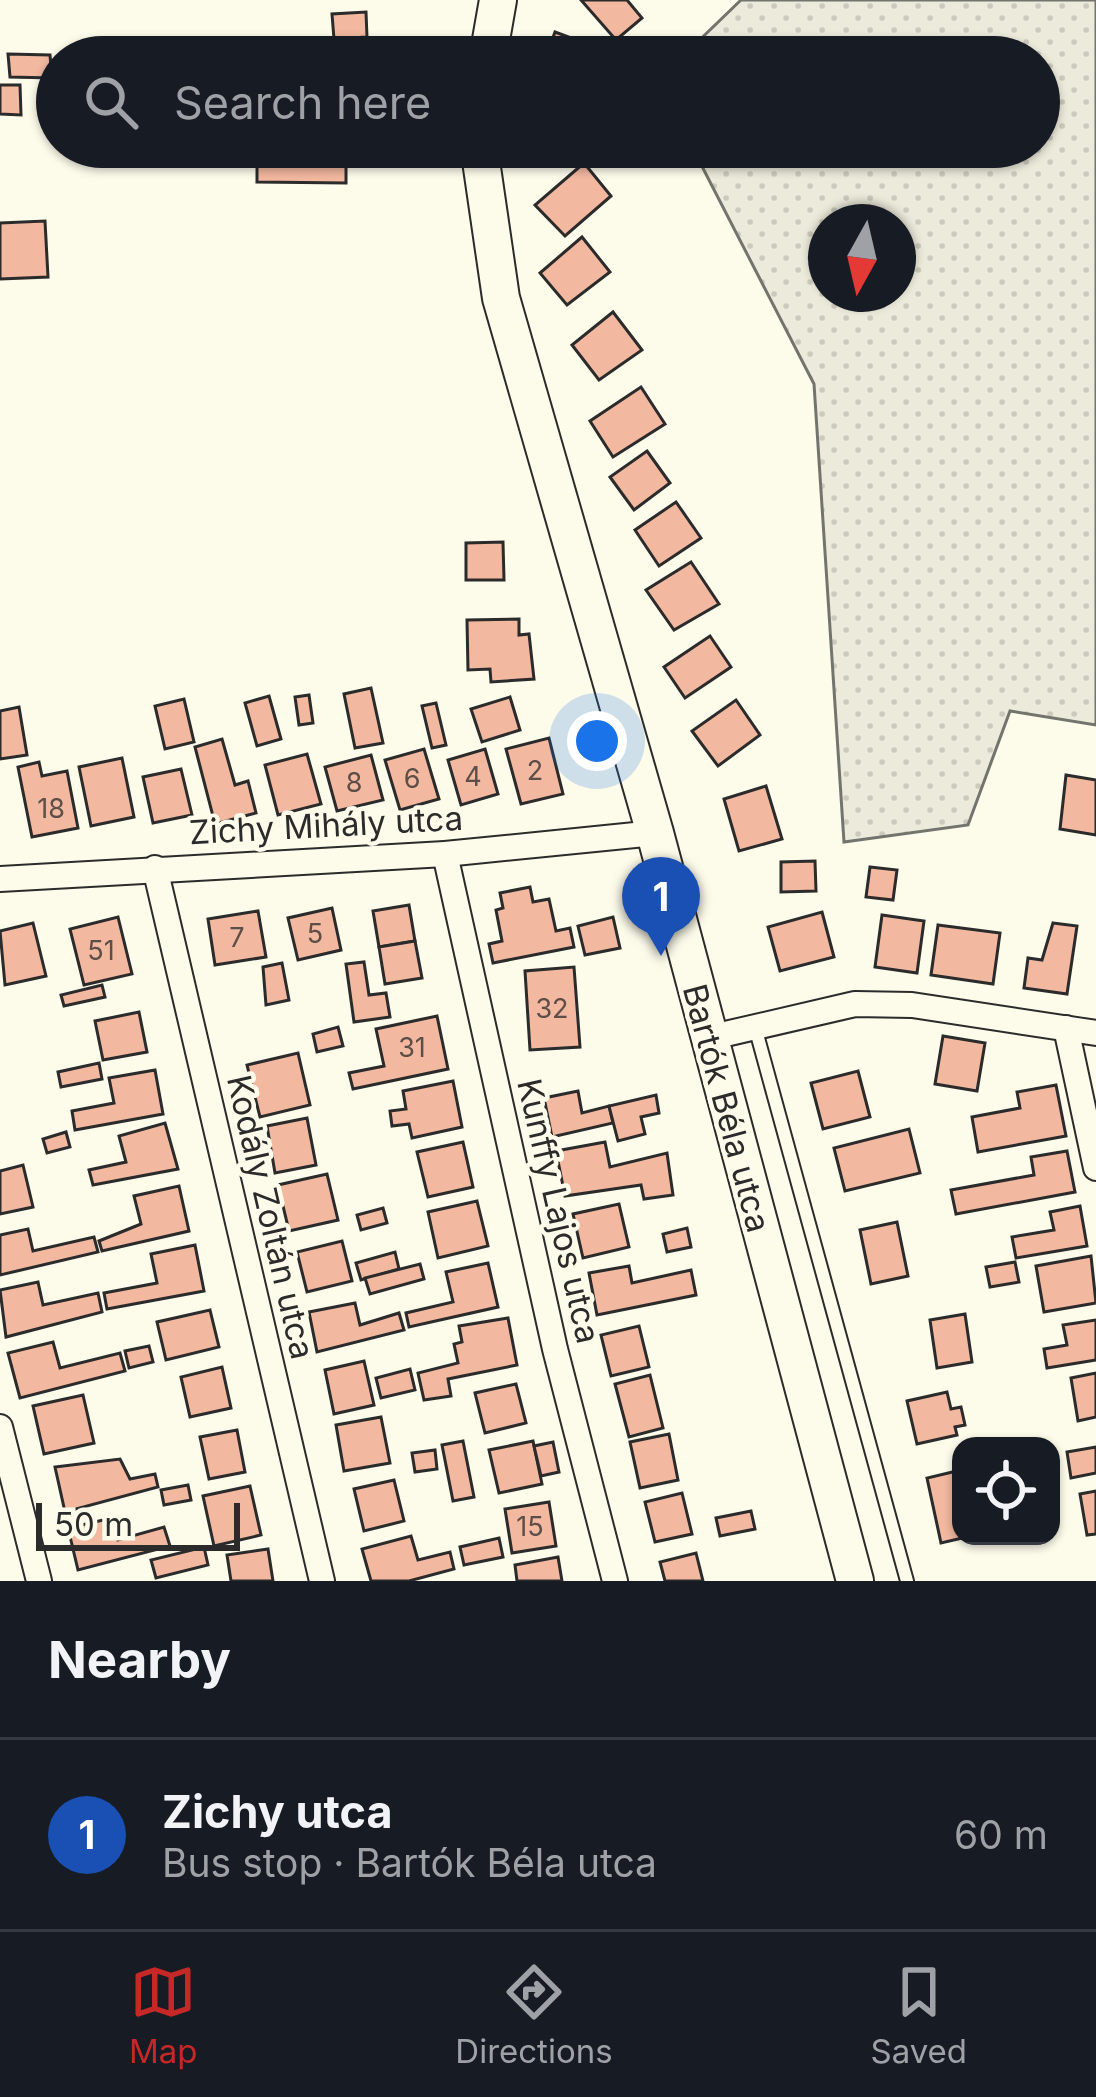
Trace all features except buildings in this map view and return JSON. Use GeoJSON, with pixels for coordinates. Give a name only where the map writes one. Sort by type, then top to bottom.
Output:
{"type":"FeatureCollection","features":[{"type":"Feature","properties":{"kind":"street"},"geometry":{"type":"LineString","coordinates":[[491,36],[497,0]]}},
{"type":"Feature","properties":{"kind":"street","name":"Bartók Béla utca"},"geometry":{"type":"LineString","coordinates":[[482,168],[500,298],[655,833],[855,1581]]}},
{"type":"Feature","properties":{"kind":"street","name":"Zichy Mihály utca"},"geometry":{"type":"LineString","coordinates":[[0,879],[445,854],[655,833]]}},
{"type":"Feature","properties":{"kind":"street","name":"Kunffy Lajos utca"},"geometry":{"type":"LineString","coordinates":[[445,854],[555,1348],[615,1581]]}},
{"type":"Feature","properties":{"kind":"street","name":"Kodály Zoltán utca"},"geometry":{"type":"LineString","coordinates":[[155,868],[322,1581]]}},
{"type":"Feature","properties":{"kind":"street"},"geometry":{"type":"LineString","coordinates":[[708,1038],[855,1004],[912,1006],[1096,1033]]}},
{"type":"Feature","properties":{"kind":"street"},"geometry":{"type":"LineString","coordinates":[[1066,1028],[1096,1168]]}},
{"type":"Feature","properties":{"kind":"street"},"geometry":{"type":"LineString","coordinates":[[0,1427],[39,1581]]}},
{"type":"Feature","properties":{"kind":"lane"},"geometry":{"type":"LineString","coordinates":[[754,1026],[907,1581]]}},
{"type":"Feature","properties":{"kind":"shaded area"},"geometry":{"type":"Polygon","coordinates":[[[741,0],[1096,0],[1096,725],[1010,711],[968,825],[844,842],[814,384],[703,168],[1060,168],[1060,36],[704,36],[741,0]]]}},
{"type":"Feature","properties":{"kind":"place","name":"Zichy utca"},"geometry":{"type":"Point","coordinates":[661,956]}}]}
